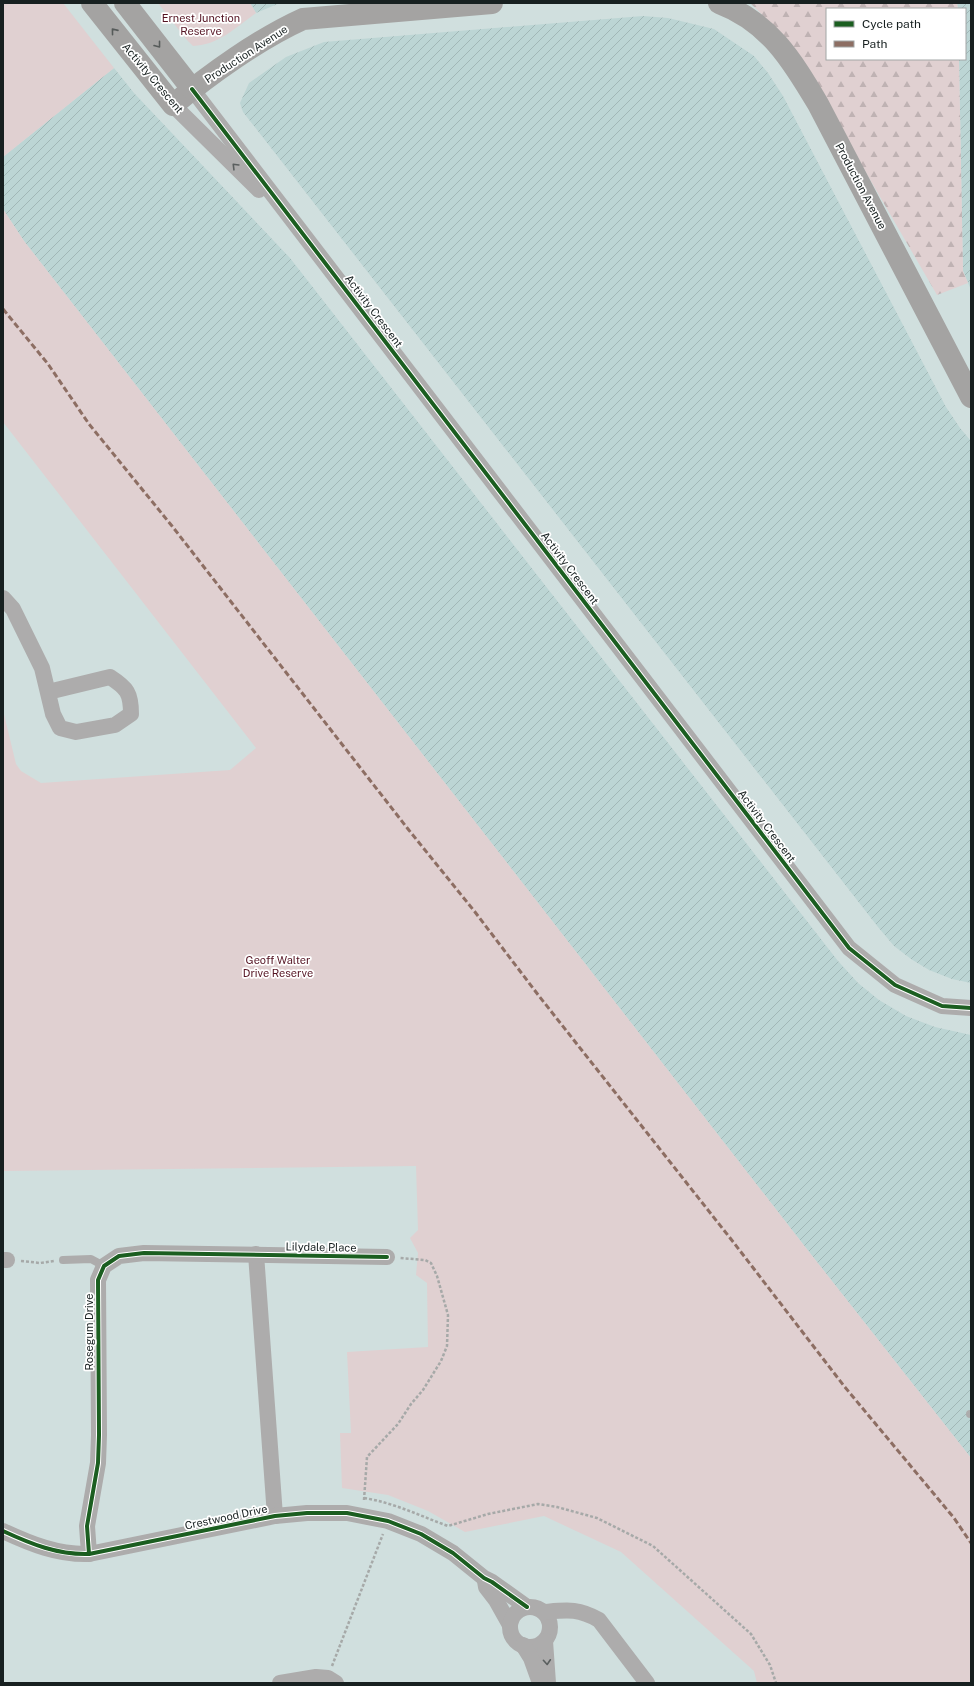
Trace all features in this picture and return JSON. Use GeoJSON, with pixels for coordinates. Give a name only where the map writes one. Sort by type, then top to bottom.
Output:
{"type":"FeatureCollection","features":[{"type":"Feature","properties":{"kind":"main road","name":"Activity Crescent"},"geometry":{"type":"LineString","coordinates":[[92,3],[173,105]]}},
{"type":"Feature","properties":{"kind":"main road","name":"Activity Crescent"},"geometry":{"type":"LineString","coordinates":[[125,3],[192,89]]}},
{"type":"Feature","properties":{"kind":"main road","name":"Production Avenue"},"geometry":{"type":"LineString","coordinates":[[173,105],[192,89],[283,28],[303,19],[352,9],[492,3]]}},
{"type":"Feature","properties":{"kind":"main road","name":"Production Avenue"},"geometry":{"type":"LineString","coordinates":[[719,3],[728,6],[753,20],[771,36],[794,63],[818,104],[971,397]]}},
{"type":"Feature","properties":{"kind":"street","name":"Activity Crescent"},"geometry":{"type":"LineString","coordinates":[[192,89],[849,948],[895,985],[942,1006],[971,1008]]}},
{"type":"Feature","properties":{"kind":"street","name":"Activity Crescent"},"geometry":{"type":"LineString","coordinates":[[173,105],[303,233]]}},
{"type":"Feature","properties":{"kind":"street"},"geometry":{"type":"LineString","coordinates":[[3,598],[13,609],[42,668],[53,714],[60,728],[76,732],[115,725],[131,714],[131,699],[124,686],[110,677],[48,692]]}},
{"type":"Feature","properties":{"kind":"street"},"geometry":{"type":"LineString","coordinates":[[104,1266],[119,1256],[144,1253],[256,1254],[275,1516]]}},
{"type":"Feature","properties":{"kind":"street","name":"Lilydale Place"},"geometry":{"type":"LineString","coordinates":[[256,1254],[386,1257]]}},
{"type":"Feature","properties":{"kind":"street","name":"Rosegum Drive"},"geometry":{"type":"LineString","coordinates":[[89,1554],[86,1526],[98,1463],[99,1435],[98,1280],[104,1266]]}},
{"type":"Feature","properties":{"kind":"street","name":"Crestwood Drive"},"geometry":{"type":"LineString","coordinates":[[3,1531],[33,1544],[63,1553],[89,1554],[275,1516],[307,1512],[329,1512],[364,1516],[388,1521],[421,1534],[453,1553],[484,1578],[527,1607]]}},
{"type":"Feature","properties":{"kind":"street","name":"Crestwood Drive"},"geometry":{"type":"LineString","coordinates":[[484,1578],[486,1587],[496,1600],[510,1625]]}},
{"type":"Feature","properties":{"kind":"street"},"geometry":{"type":"LineString","coordinates":[[540,1683],[531,1658],[523,1646],[518,1643],[512,1635],[510,1625],[516,1613],[527,1607],[534,1607],[544,1612],[548,1617],[548,1683]]}},
{"type":"Feature","properties":{"kind":"street"},"geometry":{"type":"LineString","coordinates":[[544,1612],[574,1610],[590,1615],[599,1620],[606,1627],[648,1683]]}},
{"type":"Feature","properties":{"kind":"street"},"geometry":{"type":"LineString","coordinates":[[523,1646],[534,1647],[548,1635],[582,1613]]}},
{"type":"Feature","properties":{"kind":"street"},"geometry":{"type":"LineString","coordinates":[[280,1683],[316,1677],[332,1680]]}},
{"type":"Feature","properties":{"kind":"lane"},"geometry":{"type":"LineString","coordinates":[[63,1260],[91,1259],[104,1266]]}},
{"type":"Feature","properties":{"kind":"path"},"geometry":{"type":"LineString","coordinates":[[364,1516],[366,1457],[398,1424],[411,1404],[423,1390],[442,1361],[447,1346],[448,1315],[438,1276],[431,1263],[425,1260],[386,1257]]}},
{"type":"Feature","properties":{"kind":"path"},"geometry":{"type":"LineString","coordinates":[[5,1260],[40,1263],[63,1260]]}},
{"type":"Feature","properties":{"kind":"path"},"geometry":{"type":"LineString","coordinates":[[364,1498],[384,1501],[448,1526],[488,1514],[538,1504],[557,1506],[597,1518],[653,1546],[751,1634],[770,1666],[776,1683]]}},
{"type":"Feature","properties":{"kind":"path"},"geometry":{"type":"LineString","coordinates":[[332,1680],[388,1521]]}},
{"type":"Feature","properties":{"kind":"shaded area"},"geometry":{"type":"Polygon","coordinates":[[[250,3],[280,3],[256,13],[250,3]]]}},
{"type":"Feature","properties":{"kind":"shaded area"},"geometry":{"type":"Polygon","coordinates":[[[957,3],[971,3],[971,290],[963,271],[959,60],[966,60],[966,8],[958,8],[957,3]]]}},
{"type":"Feature","properties":{"kind":"shaded area"},"geometry":{"type":"Polygon","coordinates":[[[643,16],[668,18],[714,29],[754,56],[768,73],[783,96],[946,407],[971,441],[971,983],[952,979],[929,970],[894,946],[878,927],[243,112],[240,103],[249,83],[286,57],[324,42],[643,16]]]}},
{"type":"Feature","properties":{"kind":"shaded area"},"geometry":{"type":"Polygon","coordinates":[[[114,68],[134,93],[290,258],[838,961],[858,983],[879,1000],[906,1016],[935,1027],[971,1035],[971,1458],[806,1248],[24,241],[3,209],[3,157],[114,68]]]}},
{"type":"Feature","properties":{"kind":"green space"},"geometry":{"type":"Polygon","coordinates":[[[3,3],[63,3],[114,68],[3,157],[3,3]]]}},
{"type":"Feature","properties":{"kind":"green space","name":"Ernest Junction Reserve"},"geometry":{"type":"Polygon","coordinates":[[[158,3],[250,3],[256,13],[219,39],[202,45],[193,46],[158,3]]]}},
{"type":"Feature","properties":{"kind":"green space"},"geometry":{"type":"Polygon","coordinates":[[[750,3],[957,3],[958,8],[826,8],[826,60],[959,60],[963,271],[968,283],[937,295],[787,39],[750,3]]]}},
{"type":"Feature","properties":{"kind":"green space","name":"Geoff Walter Drive Reserve"},"geometry":{"type":"Polygon","coordinates":[[[3,209],[24,241],[806,1248],[971,1458],[971,1683],[757,1683],[754,1671],[621,1552],[544,1516],[465,1532],[428,1511],[388,1495],[342,1488],[340,1433],[351,1433],[347,1352],[428,1347],[427,1283],[416,1275],[418,1253],[410,1238],[418,1230],[416,1166],[3,1171],[3,710],[16,764],[21,771],[41,783],[230,770],[256,748],[3,422],[3,209]]]}},
{"type":"Feature","properties":{"kind":"marked path"},"geometry":{"type":"LineString","coordinates":[[3,309],[48,364],[89,424],[172,526],[408,829],[475,912],[844,1386],[954,1518],[971,1543]]}},
{"type":"Feature","properties":{"kind":"cycle path"},"geometry":{"type":"LineString","coordinates":[[192,89],[849,948],[895,985],[942,1006],[971,1008]]}},
{"type":"Feature","properties":{"kind":"cycle path"},"geometry":{"type":"LineString","coordinates":[[89,1554],[87,1526],[98,1463],[99,1435],[98,1280],[104,1266],[119,1256],[144,1253],[387,1257]]}},
{"type":"Feature","properties":{"kind":"cycle path"},"geometry":{"type":"LineString","coordinates":[[3,1531],[56,1551],[89,1554],[275,1516],[307,1513],[347,1513],[388,1521],[421,1534],[453,1553],[484,1578],[527,1607]]}}]}
